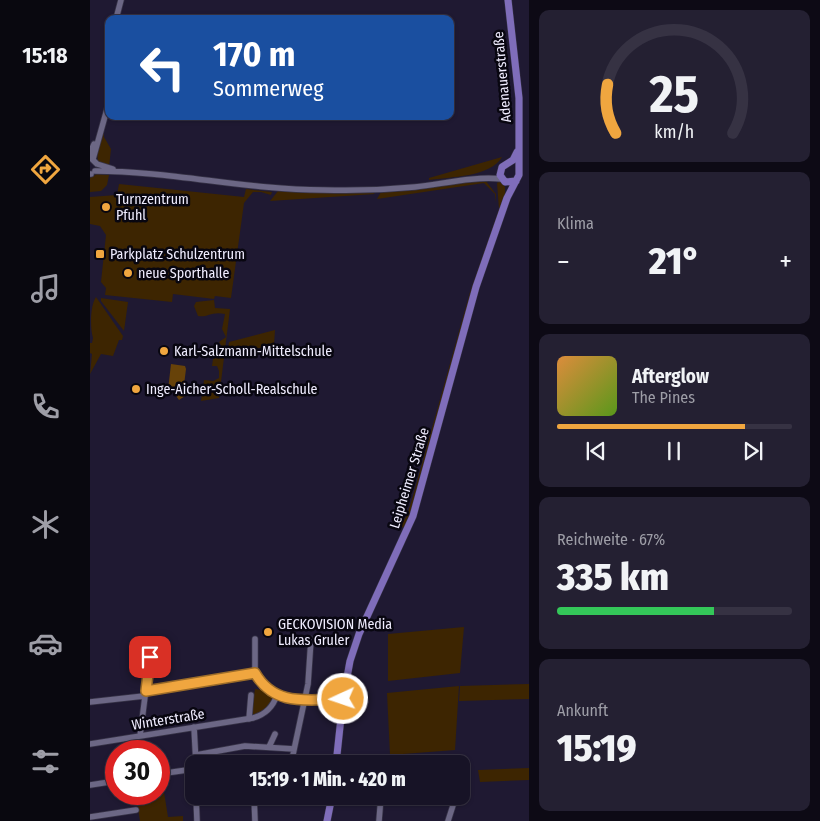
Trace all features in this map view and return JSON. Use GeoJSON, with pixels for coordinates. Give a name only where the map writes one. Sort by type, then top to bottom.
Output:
{"type":"FeatureCollection","features":[{"type":"Feature","properties":{"kind":"main road","name":"Adenauerstraße"},"geometry":{"type":"LineString","coordinates":[[508,0],[519,98],[518,168]]}},
{"type":"Feature","properties":{"kind":"main road"},"geometry":{"type":"LineString","coordinates":[[509,164],[518,168],[519,175],[516,181],[504,180],[500,170],[509,164],[517,152]]}},
{"type":"Feature","properties":{"kind":"main road","name":"Leipheimer Straße"},"geometry":{"type":"LineString","coordinates":[[504,180],[507,198]]}},
{"type":"Feature","properties":{"kind":"main road","name":"Leipheimer Straße"},"geometry":{"type":"LineString","coordinates":[[337,755],[343,699],[353,650],[413,516],[476,287],[507,198],[516,181]]}},
{"type":"Feature","properties":{"kind":"main road"},"geometry":{"type":"LineString","coordinates":[[327,821],[330,805]]}},
{"type":"Feature","properties":{"kind":"street"},"geometry":{"type":"LineString","coordinates":[[116,15],[118,0]]}},
{"type":"Feature","properties":{"kind":"street"},"geometry":{"type":"LineString","coordinates":[[117,15],[121,0]]}},
{"type":"Feature","properties":{"kind":"street"},"geometry":{"type":"LineString","coordinates":[[105,116],[93,158],[91,174],[120,171],[258,187],[321,190],[387,189],[481,178],[504,180]]}},
{"type":"Feature","properties":{"kind":"street"},"geometry":{"type":"LineString","coordinates":[[93,158],[120,171]]}},
{"type":"Feature","properties":{"kind":"street"},"geometry":{"type":"LineString","coordinates":[[481,178],[500,170]]}},
{"type":"Feature","properties":{"kind":"street"},"geometry":{"type":"LineString","coordinates":[[255,639],[255,673],[277,696],[304,702],[343,699]]}},
{"type":"Feature","properties":{"kind":"street"},"geometry":{"type":"LineString","coordinates":[[293,755],[304,702],[311,639]]}},
{"type":"Feature","properties":{"kind":"street"},"geometry":{"type":"LineString","coordinates":[[140,736],[150,657]]}},
{"type":"Feature","properties":{"kind":"street"},"geometry":{"type":"LineString","coordinates":[[90,702],[145,694],[255,673]]}},
{"type":"Feature","properties":{"kind":"street"},"geometry":{"type":"LineString","coordinates":[[249,719],[251,695]]}},
{"type":"Feature","properties":{"kind":"street","name":"Winterstraße"},"geometry":{"type":"LineString","coordinates":[[90,744],[261,716],[270,708],[277,696]]}},
{"type":"Feature","properties":{"kind":"street"},"geometry":{"type":"LineString","coordinates":[[194,727],[196,755],[245,746],[294,749]]}},
{"type":"Feature","properties":{"kind":"street"},"geometry":{"type":"LineString","coordinates":[[269,747],[275,734]]}},
{"type":"Feature","properties":{"kind":"street"},"geometry":{"type":"LineString","coordinates":[[170,772],[185,770]]}},
{"type":"Feature","properties":{"kind":"street"},"geometry":{"type":"LineString","coordinates":[[90,785],[105,783]]}},
{"type":"Feature","properties":{"kind":"street"},"geometry":{"type":"LineString","coordinates":[[196,805],[197,821]]}},
{"type":"Feature","properties":{"kind":"street"},"geometry":{"type":"LineString","coordinates":[[255,805],[256,821]]}},
{"type":"Feature","properties":{"kind":"street"},"geometry":{"type":"LineString","coordinates":[[379,821],[380,805]]}},
{"type":"Feature","properties":{"kind":"street"},"geometry":{"type":"LineString","coordinates":[[448,821],[453,805]]}},
{"type":"Feature","properties":{"kind":"street"},"geometry":{"type":"LineString","coordinates":[[90,817],[136,810]]}},
{"type":"Feature","properties":{"kind":"shaded area"},"geometry":{"type":"Polygon","coordinates":[[[103,129],[104,137],[111,149],[109,167],[98,162],[97,152],[103,129]]]}},
{"type":"Feature","properties":{"kind":"shaded area"},"geometry":{"type":"Polygon","coordinates":[[[502,157],[497,164],[480,172],[458,177],[429,180],[429,178],[502,157]]]}},
{"type":"Feature","properties":{"kind":"shaded area"},"geometry":{"type":"Polygon","coordinates":[[[97,174],[109,175],[107,185],[101,191],[90,192],[90,178],[97,174]]]}},
{"type":"Feature","properties":{"kind":"shaded area"},"geometry":{"type":"Polygon","coordinates":[[[485,180],[496,194],[496,202],[495,194],[484,183],[377,199],[381,192],[485,180]]]}},
{"type":"Feature","properties":{"kind":"shaded area"},"geometry":{"type":"Polygon","coordinates":[[[500,181],[505,187],[505,195],[410,516],[403,528],[401,525],[407,515],[413,496],[470,292],[499,209],[497,183],[500,181]]]}},
{"type":"Feature","properties":{"kind":"shaded area"},"geometry":{"type":"Polygon","coordinates":[[[119,184],[244,197],[246,189],[272,192],[271,195],[253,192],[244,203],[231,298],[215,296],[214,299],[173,294],[172,302],[105,295],[106,288],[101,282],[106,235],[100,226],[90,224],[90,197],[117,195],[119,184]]]}},
{"type":"Feature","properties":{"kind":"shaded area"},"geometry":{"type":"Polygon","coordinates":[[[278,191],[372,192],[375,194],[270,201],[278,191]]]}},
{"type":"Feature","properties":{"kind":"shaded area"},"geometry":{"type":"Polygon","coordinates":[[[96,297],[123,336],[122,340],[119,340],[113,356],[101,354],[90,374],[92,354],[90,353],[90,343],[92,343],[93,338],[91,317],[96,297]]]}},
{"type":"Feature","properties":{"kind":"shaded area"},"geometry":{"type":"Polygon","coordinates":[[[101,298],[128,302],[124,331],[101,301],[101,298]]]}},
{"type":"Feature","properties":{"kind":"shaded area"},"geometry":{"type":"Polygon","coordinates":[[[214,300],[215,308],[230,309],[219,398],[201,401],[204,380],[213,381],[219,378],[217,366],[212,366],[213,359],[221,356],[222,347],[219,342],[226,337],[222,329],[225,314],[216,313],[198,316],[194,306],[196,302],[214,300]]]}},
{"type":"Feature","properties":{"kind":"shaded area"},"geometry":{"type":"Polygon","coordinates":[[[275,330],[274,345],[227,355],[229,342],[275,330]]]}},
{"type":"Feature","properties":{"kind":"shaded area"},"geometry":{"type":"Polygon","coordinates":[[[171,364],[185,366],[186,369],[183,393],[185,396],[179,400],[174,393],[168,390],[171,364]]]}},
{"type":"Feature","properties":{"kind":"shaded area"},"geometry":{"type":"Polygon","coordinates":[[[464,627],[460,673],[388,681],[388,634],[464,627]]]}},
{"type":"Feature","properties":{"kind":"shaded area"},"geometry":{"type":"Polygon","coordinates":[[[529,684],[529,699],[459,701],[460,686],[529,684]]]}},
{"type":"Feature","properties":{"kind":"shaded area"},"geometry":{"type":"Polygon","coordinates":[[[459,686],[455,750],[390,755],[387,693],[459,686]]]}},
{"type":"Feature","properties":{"kind":"shaded area"},"geometry":{"type":"Polygon","coordinates":[[[255,689],[262,690],[273,697],[267,707],[251,716],[255,689]]]}},
{"type":"Feature","properties":{"kind":"shaded area"},"geometry":{"type":"Polygon","coordinates":[[[529,768],[529,780],[480,782],[478,770],[529,768]]]}},
{"type":"Feature","properties":{"kind":"shaded area"},"geometry":{"type":"Polygon","coordinates":[[[137,805],[166,805],[168,817],[183,816],[183,821],[140,821],[137,805]]]}},
{"type":"Feature","properties":{"kind":"place","name":"Turnzentrum Pfuhl"},"geometry":{"type":"Point","coordinates":[106,207]}},
{"type":"Feature","properties":{"kind":"place","name":"Parkplatz Schulzentrum"},"geometry":{"type":"Point","coordinates":[100,254]}},
{"type":"Feature","properties":{"kind":"place","name":"neue Sporthalle"},"geometry":{"type":"Point","coordinates":[128,273]}},
{"type":"Feature","properties":{"kind":"place","name":"Karl-Salzmann-Mittelschule"},"geometry":{"type":"Point","coordinates":[164,351]}},
{"type":"Feature","properties":{"kind":"place","name":"Inge-Aicher-Scholl-Realschule"},"geometry":{"type":"Point","coordinates":[136,389]}},
{"type":"Feature","properties":{"kind":"place","name":"GECKOVISION Media Lukas Gruler"},"geometry":{"type":"Point","coordinates":[268,632]}},
{"type":"Feature","properties":{"kind":"route"},"geometry":{"type":"LineString","coordinates":[[150,657],[146,691],[255,673],[277,696],[304,702],[343,699]]}}]}
